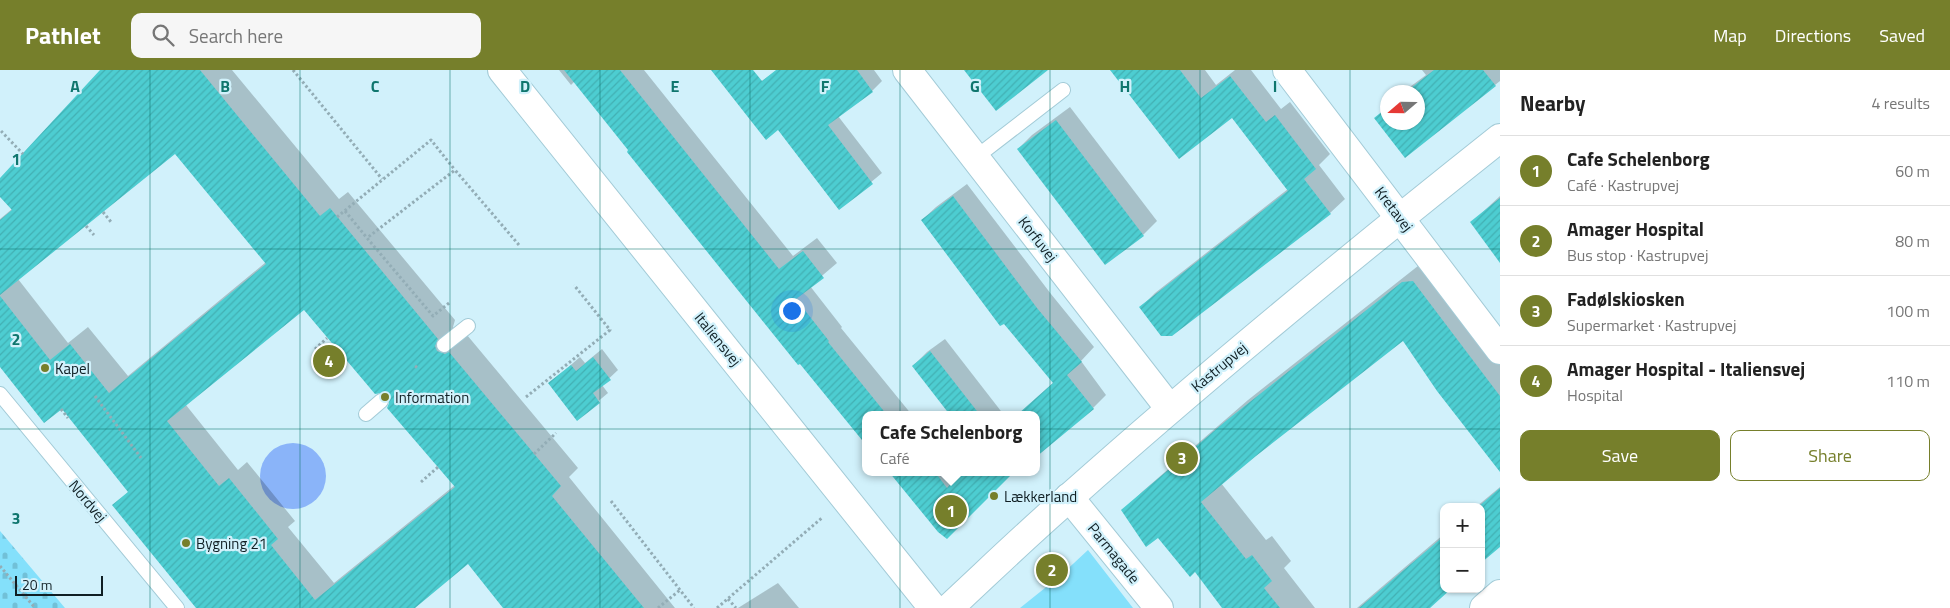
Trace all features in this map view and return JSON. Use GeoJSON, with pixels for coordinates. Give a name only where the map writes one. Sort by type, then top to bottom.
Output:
{"type":"FeatureCollection","features":[{"type":"Feature","properties":{"kind":"street","name":"Korfuvej"},"geometry":{"type":"LineString","coordinates":[[907,70],[1170,409]]}},
{"type":"Feature","properties":{"kind":"street","name":"Kretavej"},"geometry":{"type":"LineString","coordinates":[[1287,70],[1500,350]]}},
{"type":"Feature","properties":{"kind":"street","name":"Italiensvej"},"geometry":{"type":"LineString","coordinates":[[512,73],[933,608]]}},
{"type":"Feature","properties":{"kind":"street","name":"Kastrupvej"},"geometry":{"type":"LineString","coordinates":[[948,608],[1069,497],[1170,409],[1400,217],[1500,138]]}},
{"type":"Feature","properties":{"kind":"street","name":"Parmagade"},"geometry":{"type":"LineString","coordinates":[[1069,497],[1159,608]]}},
{"type":"Feature","properties":{"kind":"street"},"geometry":{"type":"LineString","coordinates":[[1484,608],[1500,594]]}},
{"type":"Feature","properties":{"kind":"lane"},"geometry":{"type":"LineString","coordinates":[[975,158],[1063,90]]}},
{"type":"Feature","properties":{"kind":"lane"},"geometry":{"type":"LineString","coordinates":[[444,346],[468,326]]}},
{"type":"Feature","properties":{"kind":"lane","name":"Nordvej"},"geometry":{"type":"LineString","coordinates":[[0,394],[177,608]]}},
{"type":"Feature","properties":{"kind":"lane"},"geometry":{"type":"LineString","coordinates":[[366,414],[381,401]]}},
{"type":"Feature","properties":{"kind":"path"},"geometry":{"type":"LineString","coordinates":[[293,70],[382,179]]}},
{"type":"Feature","properties":{"kind":"path"},"geometry":{"type":"LineString","coordinates":[[1,131],[23,154]]}},
{"type":"Feature","properties":{"kind":"path"},"geometry":{"type":"LineString","coordinates":[[337,218],[431,140],[519,245]]}},
{"type":"Feature","properties":{"kind":"path"},"geometry":{"type":"LineString","coordinates":[[367,238],[455,170]]}},
{"type":"Feature","properties":{"kind":"path"},"geometry":{"type":"LineString","coordinates":[[345,211],[432,316],[449,303]]}},
{"type":"Feature","properties":{"kind":"path"},"geometry":{"type":"LineString","coordinates":[[103,212],[111,222]]}},
{"type":"Feature","properties":{"kind":"path"},"geometry":{"type":"LineString","coordinates":[[86,226],[94,235]]}},
{"type":"Feature","properties":{"kind":"path"},"geometry":{"type":"LineString","coordinates":[[526,397],[610,330],[574,285]]}},
{"type":"Feature","properties":{"kind":"path"},"geometry":{"type":"LineString","coordinates":[[315,349],[327,338]]}},
{"type":"Feature","properties":{"kind":"path"},"geometry":{"type":"LineString","coordinates":[[95,396],[141,458]]}},
{"type":"Feature","properties":{"kind":"path"},"geometry":{"type":"LineString","coordinates":[[61,409],[68,418]]}},
{"type":"Feature","properties":{"kind":"path"},"geometry":{"type":"LineString","coordinates":[[534,454],[556,433]]}},
{"type":"Feature","properties":{"kind":"path"},"geometry":{"type":"LineString","coordinates":[[421,482],[438,467]]}},
{"type":"Feature","properties":{"kind":"path"},"geometry":{"type":"LineString","coordinates":[[717,608],[845,498]]}},
{"type":"Feature","properties":{"kind":"path"},"geometry":{"type":"LineString","coordinates":[[611,501],[694,608]]}},
{"type":"Feature","properties":{"kind":"path"},"geometry":{"type":"LineString","coordinates":[[0,566],[35,608]]}},
{"type":"Feature","properties":{"kind":"path"},"geometry":{"type":"LineString","coordinates":[[658,608],[680,590]]}},
{"type":"Feature","properties":{"kind":"path"},"geometry":{"type":"LineString","coordinates":[[728,599],[736,608]]}},
{"type":"Feature","properties":{"kind":"green space"},"geometry":{"type":"Polygon","coordinates":[[[0,531],[65,608],[0,608],[0,531]]]}},
{"type":"Feature","properties":{"kind":"green space"},"geometry":{"type":"Polygon","coordinates":[[[1088,550],[1133,608],[1020,608],[1060,576],[1088,550]]]}},
{"type":"Feature","properties":{"kind":"shaded area"},"geometry":{"type":"Polygon","coordinates":[[[287,443],[299,443],[311,448],[321,458],[326,470],[324,489],[311,504],[299,509],[287,509],[275,504],[265,494],[260,482],[260,470],[265,458],[275,448],[287,443]]]}},
{"type":"Feature","properties":{"kind":"building"},"geometry":{"type":"Polygon","coordinates":[[[100,70],[200,70],[320,216],[330,208],[438,339],[435,346],[437,351],[445,354],[449,352],[561,486],[552,496],[644,608],[503,608],[468,564],[415,608],[196,608],[112,505],[128,492],[62,409],[44,423],[0,367],[0,296],[50,360],[70,344],[109,393],[266,264],[175,154],[0,295],[0,220],[12,210],[0,197],[0,178],[100,70]],[[304,310],[167,421],[219,486],[229,478],[278,539],[271,545],[315,600],[455,487],[387,408],[389,403],[388,396],[383,393],[375,394],[304,310]]]}},
{"type":"Feature","properties":{"kind":"building"},"geometry":{"type":"Polygon","coordinates":[[[564,70],[620,70],[779,269],[803,251],[824,278],[796,299],[884,411],[862,411],[862,440],[800,364],[798,365],[627,152],[628,150],[564,70]]]}},
{"type":"Feature","properties":{"kind":"building"},"geometry":{"type":"Polygon","coordinates":[[[711,70],[753,70],[762,81],[776,70],[857,70],[873,92],[828,125],[873,184],[839,210],[778,130],[766,140],[711,70]]]}},
{"type":"Feature","properties":{"kind":"building"},"geometry":{"type":"Polygon","coordinates":[[[964,70],[1048,70],[996,111],[964,70]]]}},
{"type":"Feature","properties":{"kind":"building"},"geometry":{"type":"Polygon","coordinates":[[[1110,70],[1180,70],[1201,98],[1230,76],[1266,122],[1275,115],[1316,169],[1304,179],[1331,214],[1172,336],[1161,336],[1139,307],[1288,191],[1232,118],[1179,159],[1110,70]]]}},
{"type":"Feature","properties":{"kind":"building"},"geometry":{"type":"Polygon","coordinates":[[[1434,70],[1483,70],[1496,86],[1405,158],[1383,130],[1425,130],[1425,85],[1415,85],[1434,70]]]}},
{"type":"Feature","properties":{"kind":"building"},"geometry":{"type":"Polygon","coordinates":[[[1380,113],[1380,126],[1374,118],[1380,113]]]}},
{"type":"Feature","properties":{"kind":"building"},"geometry":{"type":"Polygon","coordinates":[[[1056,120],[1144,236],[1105,265],[1017,149],[1056,120]]]}},
{"type":"Feature","properties":{"kind":"building"},"geometry":{"type":"Polygon","coordinates":[[[953,196],[1037,308],[1082,362],[1067,375],[1094,409],[1040,454],[1040,411],[1022,411],[1053,383],[1004,324],[1000,326],[921,220],[953,196]]]}},
{"type":"Feature","properties":{"kind":"building"},"geometry":{"type":"Polygon","coordinates":[[[1500,198],[1500,263],[1470,222],[1500,198]]]}},
{"type":"Feature","properties":{"kind":"building"},"geometry":{"type":"Polygon","coordinates":[[[1413,281],[1500,396],[1500,472],[1437,391],[1403,341],[1256,456],[1201,502],[1246,559],[1252,555],[1272,581],[1264,588],[1280,608],[1222,608],[1195,572],[1190,577],[1158,538],[1146,547],[1121,510],[1227,420],[1402,282],[1413,281]]]}},
{"type":"Feature","properties":{"kind":"building"},"geometry":{"type":"Polygon","coordinates":[[[930,351],[977,411],[947,411],[912,366],[930,351]]]}},
{"type":"Feature","properties":{"kind":"building"},"geometry":{"type":"Polygon","coordinates":[[[593,357],[611,380],[593,393],[600,403],[577,421],[548,383],[571,365],[576,371],[593,357]]]}},
{"type":"Feature","properties":{"kind":"building"},"geometry":{"type":"Polygon","coordinates":[[[892,476],[938,476],[947,488],[958,476],[1010,476],[947,539],[938,532],[892,476]]]}},
{"type":"Feature","properties":{"kind":"building"},"geometry":{"type":"Polygon","coordinates":[[[1500,488],[1500,547],[1485,560],[1485,503],[1483,503],[1500,488]]]}},
{"type":"Feature","properties":{"kind":"building"},"geometry":{"type":"Polygon","coordinates":[[[1440,539],[1440,593],[1447,593],[1430,608],[1359,608],[1440,539]]]}},
{"type":"Feature","properties":{"kind":"place","name":"Amager Hospital - Italiensvej"},"geometry":{"type":"Point","coordinates":[329,361]}},
{"type":"Feature","properties":{"kind":"place","name":"Kapel"},"geometry":{"type":"Point","coordinates":[45,368]}},
{"type":"Feature","properties":{"kind":"place","name":"Information"},"geometry":{"type":"Point","coordinates":[385,397]}},
{"type":"Feature","properties":{"kind":"place","name":"Fadølskiosken"},"geometry":{"type":"Point","coordinates":[1182,458]}},
{"type":"Feature","properties":{"kind":"place","name":"Lækkerland"},"geometry":{"type":"Point","coordinates":[994,496]}},
{"type":"Feature","properties":{"kind":"place","name":"Cafe Schelenborg"},"geometry":{"type":"Point","coordinates":[951,511]}},
{"type":"Feature","properties":{"kind":"place","name":"Bygning 21"},"geometry":{"type":"Point","coordinates":[186,543]}},
{"type":"Feature","properties":{"kind":"place","name":"Amager Hospital"},"geometry":{"type":"Point","coordinates":[1052,570]}}]}
